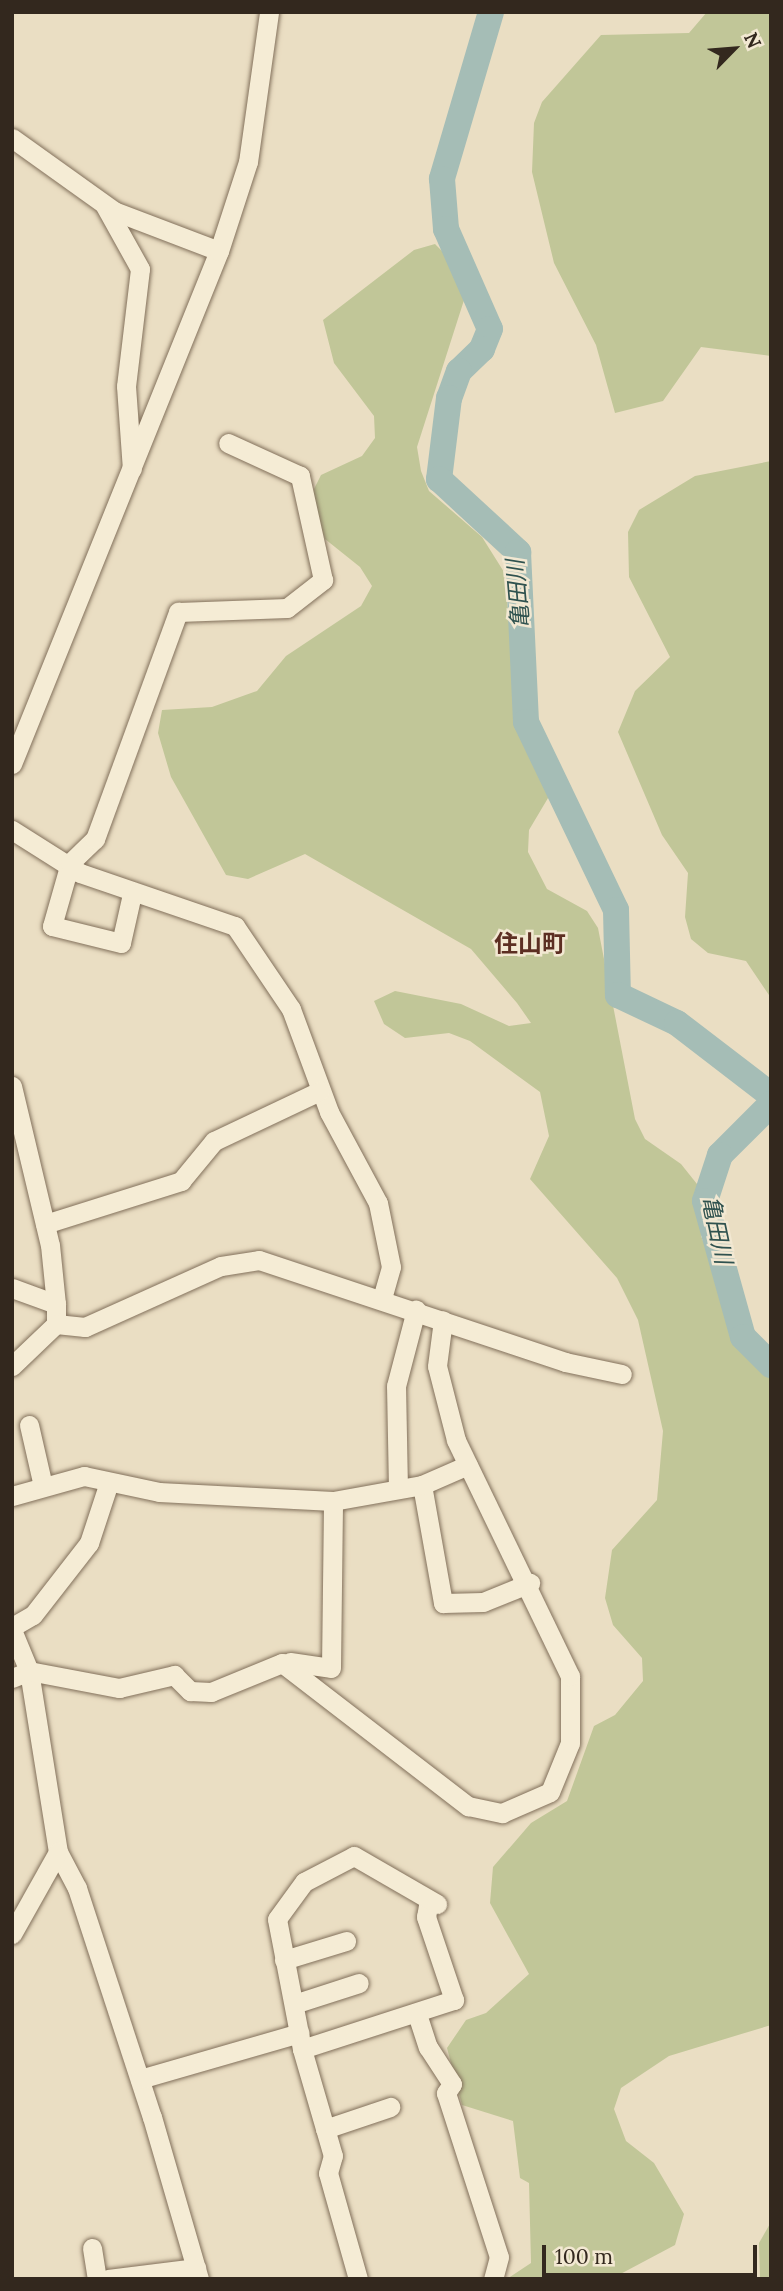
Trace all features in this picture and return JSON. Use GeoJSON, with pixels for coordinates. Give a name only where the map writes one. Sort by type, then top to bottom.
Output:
{"type":"FeatureCollection","features":[{"type":"Feature","properties":{"kind":"street"},"geometry":{"type":"LineString","coordinates":[[12,764],[219,251],[248,162],[269,12]]}},
{"type":"Feature","properties":{"kind":"street"},"geometry":{"type":"LineString","coordinates":[[12,138],[105,206],[219,251]]}},
{"type":"Feature","properties":{"kind":"street"},"geometry":{"type":"LineString","coordinates":[[105,206],[140,268],[126,386],[132,470]]}},
{"type":"Feature","properties":{"kind":"street"},"geometry":{"type":"LineString","coordinates":[[132,894],[121,943],[52,926],[70,863],[95,839],[178,612],[287,608],[323,580],[300,476],[228,443]]}},
{"type":"Feature","properties":{"kind":"street"},"geometry":{"type":"LineString","coordinates":[[12,830],[132,894],[235,926],[291,1009],[322,1080],[320,1091],[378,1203],[391,1267],[382,1298]]}},
{"type":"Feature","properties":{"kind":"street"},"geometry":{"type":"LineString","coordinates":[[12,1086],[45,1224],[56,1314],[12,1366]]}},
{"type":"Feature","properties":{"kind":"street"},"geometry":{"type":"LineString","coordinates":[[45,1224],[181,1181],[220,1137],[320,1091]]}},
{"type":"Feature","properties":{"kind":"street"},"geometry":{"type":"LineString","coordinates":[[12,1288],[56,1314],[85,1327],[246,1259],[382,1298],[565,1362],[622,1374]]}},
{"type":"Feature","properties":{"kind":"street"},"geometry":{"type":"LineString","coordinates":[[398,1489],[396,1386],[416,1310]]}},
{"type":"Feature","properties":{"kind":"street"},"geometry":{"type":"LineString","coordinates":[[282,1663],[468,1806],[502,1813],[523,1807],[556,1786],[573,1711],[564,1656],[530,1583],[468,1465],[439,1376],[443,1320]]}},
{"type":"Feature","properties":{"kind":"street"},"geometry":{"type":"LineString","coordinates":[[29,1425],[43,1486]]}},
{"type":"Feature","properties":{"kind":"street"},"geometry":{"type":"LineString","coordinates":[[12,1496],[83,1476],[211,1497],[333,1501],[422,1485],[468,1465]]}},
{"type":"Feature","properties":{"kind":"street"},"geometry":{"type":"LineString","coordinates":[[108,2279],[197,2273],[140,2079],[76,1888],[58,1852],[12,1629],[33,1615],[89,1543],[109,1482]]}},
{"type":"Feature","properties":{"kind":"street"},"geometry":{"type":"LineString","coordinates":[[422,1485],[443,1603],[483,1602],[530,1583]]}},
{"type":"Feature","properties":{"kind":"street"},"geometry":{"type":"LineString","coordinates":[[21,1674],[119,1688],[174,1675],[190,1691],[211,1692],[282,1663],[331,1668],[333,1501]]}},
{"type":"Feature","properties":{"kind":"street"},"geometry":{"type":"LineString","coordinates":[[12,1934],[58,1852]]}},
{"type":"Feature","properties":{"kind":"street"},"geometry":{"type":"LineString","coordinates":[[140,2079],[300,2041],[416,2014],[454,2000],[426,1917],[433,1902],[358,1856],[315,1873],[279,1910],[284,1960],[300,2041],[333,2156],[328,2173],[358,2279]]}},
{"type":"Feature","properties":{"kind":"street"},"geometry":{"type":"LineString","coordinates":[[284,1960],[346,1941]]}},
{"type":"Feature","properties":{"kind":"street"},"geometry":{"type":"LineString","coordinates":[[294,2004],[359,1983]]}},
{"type":"Feature","properties":{"kind":"street"},"geometry":{"type":"LineString","coordinates":[[416,2014],[428,2047],[453,2084],[446,2093],[499,2257],[493,2279]]}},
{"type":"Feature","properties":{"kind":"street"},"geometry":{"type":"LineString","coordinates":[[325,2129],[390,2107]]}},
{"type":"Feature","properties":{"kind":"street"},"geometry":{"type":"LineString","coordinates":[[92,2248],[97,2279]]}},
{"type":"Feature","properties":{"kind":"green space"},"geometry":{"type":"Polygon","coordinates":[[[707,12],[771,12],[771,356],[701,347],[663,401],[615,413],[596,345],[554,263],[532,172],[534,123],[542,102],[601,35],[689,33],[707,12]]]}},
{"type":"Feature","properties":{"kind":"green space"},"geometry":{"type":"Polygon","coordinates":[[[435,244],[463,272],[465,297],[417,447],[421,471],[429,491],[482,537],[504,572],[520,730],[551,793],[529,830],[528,852],[547,889],[587,911],[598,928],[635,1119],[645,1139],[681,1164],[701,1189],[701,1236],[743,1339],[771,1371],[771,2025],[669,2056],[621,2088],[614,2109],[626,2141],[654,2163],[684,2214],[675,2245],[611,2279],[507,2279],[531,2263],[529,2183],[520,2178],[513,2121],[462,2105],[447,2048],[466,2020],[486,2013],[529,1974],[490,1903],[493,1867],[531,1823],[567,1801],[594,1726],[615,1715],[643,1681],[642,1658],[613,1625],[605,1598],[612,1550],[657,1500],[663,1431],[638,1320],[617,1278],[530,1179],[549,1136],[540,1092],[470,1041],[449,1033],[405,1038],[384,1024],[374,1001],[395,991],[461,1004],[509,1026],[531,1023],[517,1003],[471,949],[305,854],[248,879],[226,875],[171,777],[158,733],[162,710],[212,707],[257,691],[286,656],[361,606],[372,586],[360,567],[325,539],[310,497],[321,475],[362,456],[375,438],[374,416],[334,363],[323,320],[414,250],[435,244]]]}},
{"type":"Feature","properties":{"kind":"green space"},"geometry":{"type":"Polygon","coordinates":[[[771,461],[771,998],[746,961],[708,953],[691,939],[685,917],[688,873],[662,835],[618,732],[635,691],[670,657],[629,577],[628,532],[639,510],[695,476],[771,461]]]}},
{"type":"Feature","properties":{"kind":"green space"},"geometry":{"type":"Polygon","coordinates":[[[771,2222],[771,2279],[760,2279],[759,2243],[771,2222]]]}},
{"type":"Feature","properties":{"kind":"waterway","name":"亀田川"},"geometry":{"type":"LineString","coordinates":[[491,12],[442,179],[446,229],[490,329],[482,349],[459,371],[449,398],[439,479],[518,552],[526,722],[616,910],[618,995],[677,1023],[771,1095]]}},
{"type":"Feature","properties":{"kind":"waterway","name":"亀田川"},"geometry":{"type":"LineString","coordinates":[[771,1104],[720,1155],[705,1201],[743,1337],[771,1365]]}},
{"type":"Feature","properties":{"kind":"district","name":"住山町"},"geometry":{"type":"Point","coordinates":[530,944]}}]}
